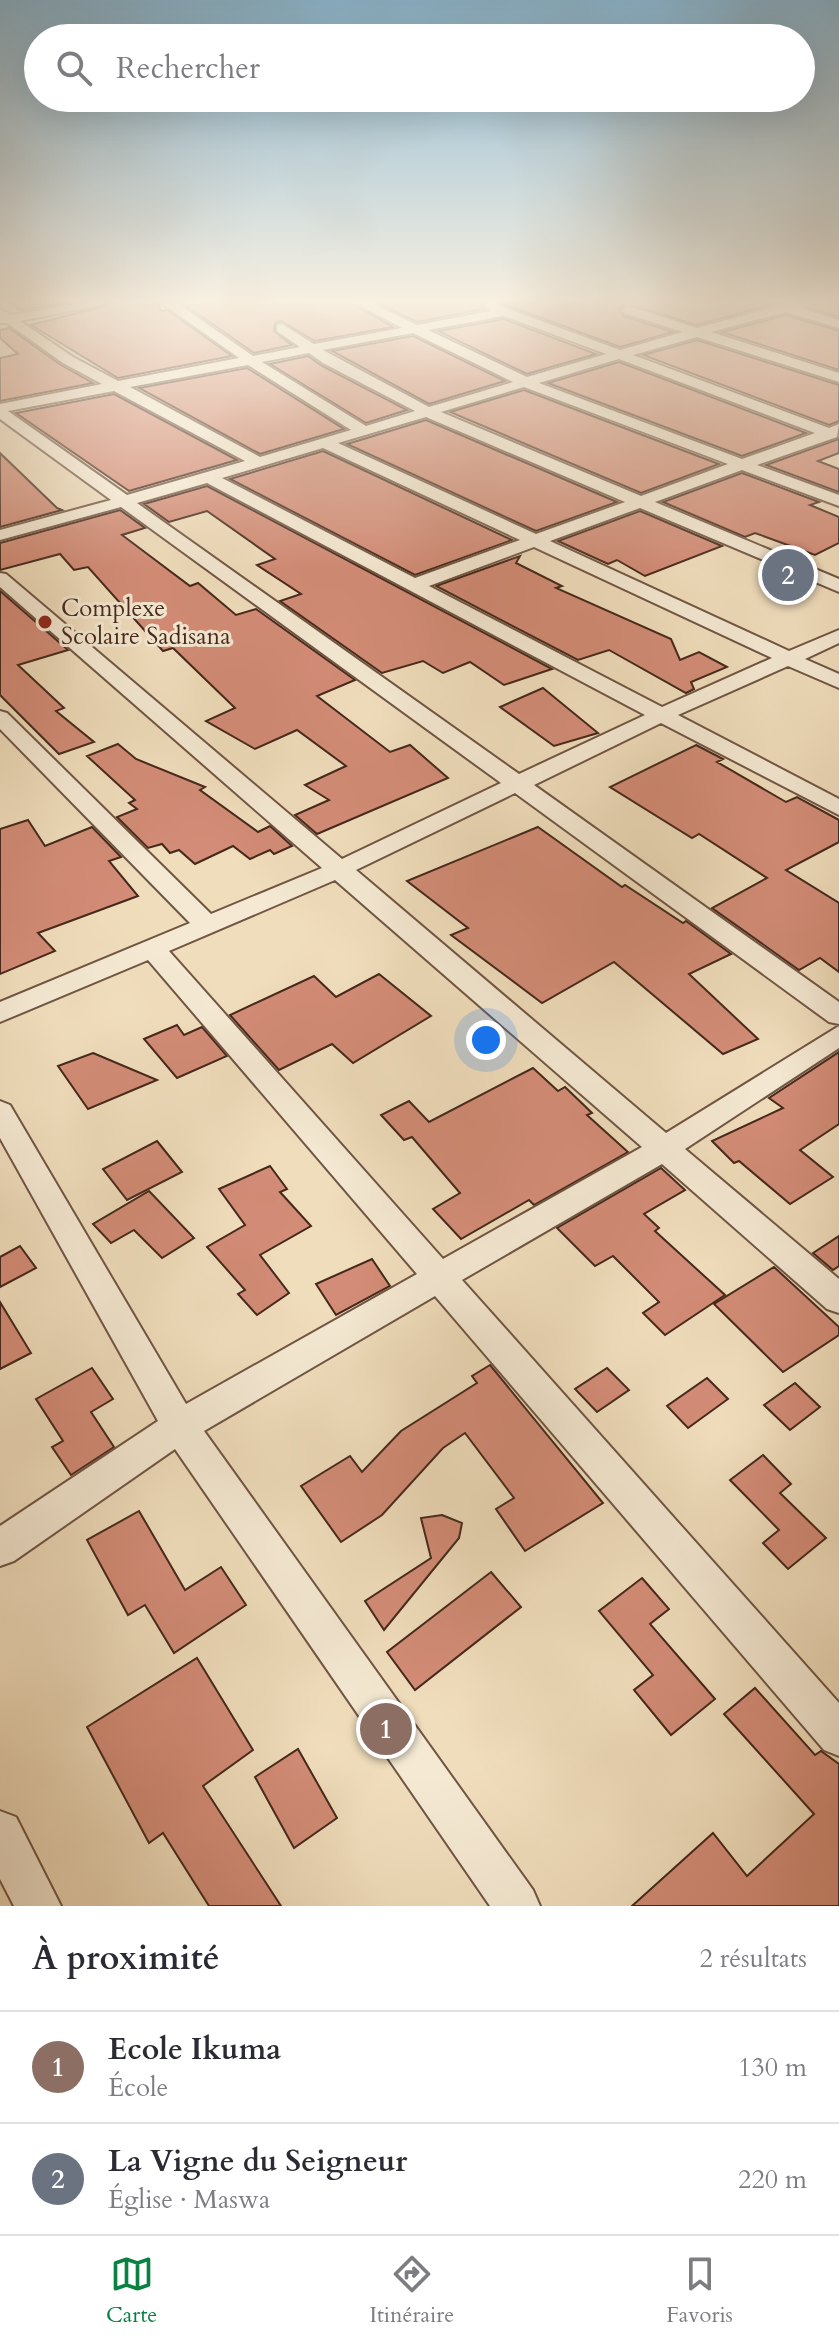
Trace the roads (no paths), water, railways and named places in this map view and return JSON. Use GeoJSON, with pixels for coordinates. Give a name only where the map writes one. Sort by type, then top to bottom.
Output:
{"type":"FeatureCollection","features":[{"type":"Feature","properties":{"kind":"street"},"geometry":{"type":"LineString","coordinates":[[0,410],[92,390]]}},
{"type":"Feature","properties":{"kind":"street"},"geometry":{"type":"LineString","coordinates":[[124,390],[260,463]]}},
{"type":"Feature","properties":{"kind":"street"},"geometry":{"type":"LineString","coordinates":[[296,390],[364,431]]}},
{"type":"Feature","properties":{"kind":"street"},"geometry":{"type":"LineString","coordinates":[[387,390],[430,413],[839,586]]}},
{"type":"Feature","properties":{"kind":"street"},"geometry":{"type":"LineString","coordinates":[[0,535],[212,479],[509,390]]}},
{"type":"Feature","properties":{"kind":"street"},"geometry":{"type":"LineString","coordinates":[[544,390],[839,501]]}},
{"type":"Feature","properties":{"kind":"street"},"geometry":{"type":"LineString","coordinates":[[715,390],[835,432]]}},
{"type":"Feature","properties":{"kind":"street"},"geometry":{"type":"LineString","coordinates":[[0,410],[839,1015]]}},
{"type":"Feature","properties":{"kind":"street"},"geometry":{"type":"LineString","coordinates":[[417,584],[737,464],[835,432]]}},
{"type":"Feature","properties":{"kind":"street"},"geometry":{"type":"LineString","coordinates":[[325,443],[531,542],[839,682]]}},
{"type":"Feature","properties":{"kind":"street"},"geometry":{"type":"LineString","coordinates":[[212,479],[839,808]]}},
{"type":"Feature","properties":{"kind":"street"},"geometry":{"type":"LineString","coordinates":[[0,578],[839,1299]]}},
{"type":"Feature","properties":{"kind":"street"},"geometry":{"type":"LineString","coordinates":[[0,1013],[338,870],[661,715],[839,636]]}},
{"type":"Feature","properties":{"kind":"street"},"geometry":{"type":"LineString","coordinates":[[0,717],[209,927]]}},
{"type":"Feature","properties":{"kind":"street"},"geometry":{"type":"LineString","coordinates":[[153,950],[442,1277],[839,1735]]}},
{"type":"Feature","properties":{"kind":"street"},"geometry":{"type":"LineString","coordinates":[[0,1548],[180,1426],[665,1148],[839,1035]]}},
{"type":"Feature","properties":{"kind":"street"},"geometry":{"type":"LineString","coordinates":[[0,1112],[180,1426],[517,1906]]}},
{"type":"Feature","properties":{"kind":"street"},"geometry":{"type":"LineString","coordinates":[[0,1833],[38,1906]]}},
{"type":"Feature","properties":{"kind":"place","name":"La Vigne du Seigneur"},"geometry":{"type":"Point","coordinates":[788,575]}},
{"type":"Feature","properties":{"kind":"place","name":"Complexe Scolaire Sadisana"},"geometry":{"type":"Point","coordinates":[45,622]}},
{"type":"Feature","properties":{"kind":"place","name":"Ecole Ikuma"},"geometry":{"type":"Point","coordinates":[386,1729]}}]}
